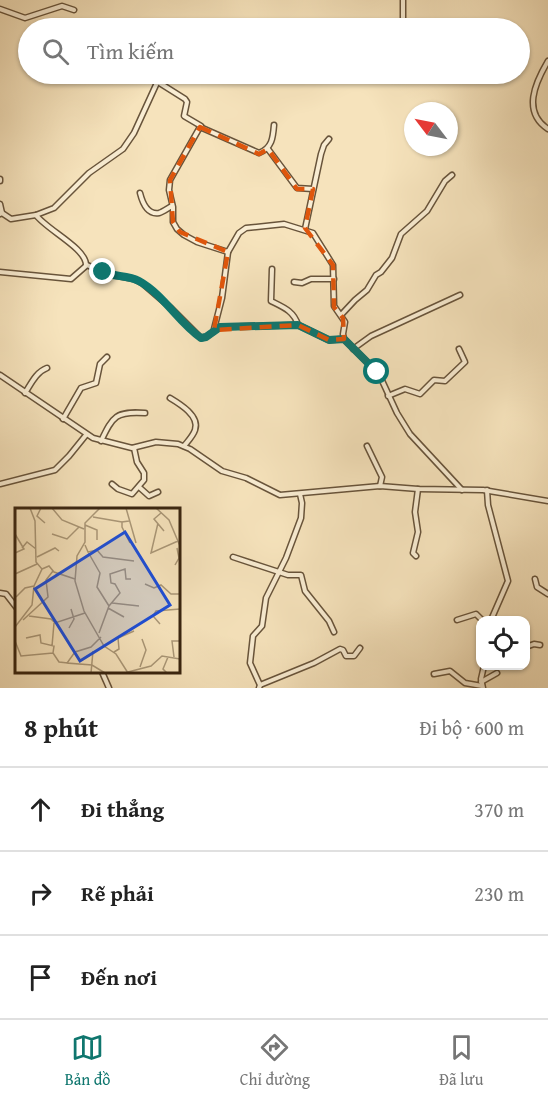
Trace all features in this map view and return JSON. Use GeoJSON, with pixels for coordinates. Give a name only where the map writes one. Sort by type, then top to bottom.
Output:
{"type":"FeatureCollection","features":[{"type":"Feature","properties":{"kind":"street"},"geometry":{"type":"LineString","coordinates":[[403,0],[403,18]]}},
{"type":"Feature","properties":{"kind":"street"},"geometry":{"type":"LineString","coordinates":[[0,9],[25,18],[62,6],[74,10]]}},
{"type":"Feature","properties":{"kind":"street"},"geometry":{"type":"LineString","coordinates":[[548,62],[536,82],[533,99],[538,121],[548,129]]}},
{"type":"Feature","properties":{"kind":"street"},"geometry":{"type":"LineString","coordinates":[[0,204],[1,213],[11,219],[36,215],[58,205],[89,172],[123,149],[131,138],[157,84]]}},
{"type":"Feature","properties":{"kind":"street"},"geometry":{"type":"LineString","coordinates":[[161,84],[188,102],[184,116],[257,153],[268,149],[274,125]]}},
{"type":"Feature","properties":{"kind":"street"},"geometry":{"type":"LineString","coordinates":[[201,126],[170,180],[169,195],[173,222],[180,232],[197,242],[228,252]]}},
{"type":"Feature","properties":{"kind":"street"},"geometry":{"type":"LineString","coordinates":[[305,229],[322,149],[329,139]]}},
{"type":"Feature","properties":{"kind":"street"},"geometry":{"type":"LineString","coordinates":[[268,149],[297,189],[313,189]]}},
{"type":"Feature","properties":{"kind":"street"},"geometry":{"type":"LineString","coordinates":[[341,315],[365,293],[376,275],[393,256],[401,234],[427,210],[444,181],[452,175]]}},
{"type":"Feature","properties":{"kind":"street"},"geometry":{"type":"LineString","coordinates":[[140,193],[143,203],[153,213],[159,213],[172,206]]}},
{"type":"Feature","properties":{"kind":"street"},"geometry":{"type":"LineString","coordinates":[[0,272],[71,279],[86,265],[86,259],[79,251],[36,215]]}},
{"type":"Feature","properties":{"kind":"street"},"geometry":{"type":"LineString","coordinates":[[214,330],[222,298],[228,252],[239,232],[246,228],[284,224],[313,233],[333,265],[334,306],[345,322],[344,339],[379,374],[388,396],[410,434],[462,490]]}},
{"type":"Feature","properties":{"kind":"street"},"geometry":{"type":"LineString","coordinates":[[86,265],[107,274],[134,279],[142,283],[201,338],[220,327],[298,325],[329,340],[344,339]]}},
{"type":"Feature","properties":{"kind":"street"},"geometry":{"type":"LineString","coordinates":[[272,269],[271,301],[282,306],[294,316],[298,325]]}},
{"type":"Feature","properties":{"kind":"street"},"geometry":{"type":"LineString","coordinates":[[294,282],[334,279]]}},
{"type":"Feature","properties":{"kind":"street"},"geometry":{"type":"LineString","coordinates":[[353,349],[362,341],[460,295]]}},
{"type":"Feature","properties":{"kind":"street"},"geometry":{"type":"LineString","coordinates":[[388,396],[405,389],[420,394],[434,380],[443,382],[465,362],[459,349]]}},
{"type":"Feature","properties":{"kind":"street"},"geometry":{"type":"LineString","coordinates":[[63,419],[82,387],[96,383],[100,364],[107,357]]}},
{"type":"Feature","properties":{"kind":"street"},"geometry":{"type":"LineString","coordinates":[[26,393],[34,378],[47,368]]}},
{"type":"Feature","properties":{"kind":"street"},"geometry":{"type":"LineString","coordinates":[[0,375],[86,435],[101,441],[134,448],[156,442],[184,446],[222,471],[241,476],[273,493],[300,494],[380,486],[487,490],[548,501]]}},
{"type":"Feature","properties":{"kind":"street"},"geometry":{"type":"LineString","coordinates":[[170,398],[183,406],[195,420],[195,430],[184,446]]}},
{"type":"Feature","properties":{"kind":"street"},"geometry":{"type":"LineString","coordinates":[[101,441],[111,421],[117,415],[132,412],[145,413]]}},
{"type":"Feature","properties":{"kind":"street"},"geometry":{"type":"LineString","coordinates":[[0,484],[55,470],[86,435]]}},
{"type":"Feature","properties":{"kind":"street"},"geometry":{"type":"LineString","coordinates":[[367,446],[382,477],[380,486]]}},
{"type":"Feature","properties":{"kind":"street"},"geometry":{"type":"LineString","coordinates":[[112,484],[115,488],[133,494],[144,480],[145,475],[137,462],[134,448]]}},
{"type":"Feature","properties":{"kind":"street"},"geometry":{"type":"LineString","coordinates":[[139,487],[149,496],[158,492]]}},
{"type":"Feature","properties":{"kind":"street"},"geometry":{"type":"LineString","coordinates":[[416,556],[413,553],[418,532],[415,512],[418,489]]}},
{"type":"Feature","properties":{"kind":"street"},"geometry":{"type":"LineString","coordinates":[[487,490],[488,505],[508,581],[493,616]]}},
{"type":"Feature","properties":{"kind":"street"},"geometry":{"type":"LineString","coordinates":[[300,494],[302,514],[289,552],[266,598],[262,626],[253,636],[250,663],[259,686],[340,650],[343,650],[346,656],[354,656],[360,648]]}},
{"type":"Feature","properties":{"kind":"street"},"geometry":{"type":"LineString","coordinates":[[233,556],[279,572],[303,576],[305,591],[329,621],[334,632]]}},
{"type":"Feature","properties":{"kind":"street"},"geometry":{"type":"LineString","coordinates":[[535,579],[537,587],[548,594]]}},
{"type":"Feature","properties":{"kind":"street"},"geometry":{"type":"LineString","coordinates":[[0,593],[6,594],[15,606]]}},
{"type":"Feature","properties":{"kind":"street"},"geometry":{"type":"LineString","coordinates":[[457,620],[476,614],[478,616]]}},
{"type":"Feature","properties":{"kind":"street"},"geometry":{"type":"LineString","coordinates":[[530,645],[540,645]]}},
{"type":"Feature","properties":{"kind":"street"},"geometry":{"type":"LineString","coordinates":[[482,685],[484,670]]}},
{"type":"Feature","properties":{"kind":"street"},"geometry":{"type":"LineString","coordinates":[[434,674],[450,671],[468,686],[482,685],[497,673]]}},
{"type":"Feature","properties":{"kind":"street"},"geometry":{"type":"LineString","coordinates":[[102,673],[109,688]]}},
{"type":"Feature","properties":{"kind":"highlighted area"},"geometry":{"type":"Polygon","coordinates":[[[200,127],[259,154],[268,149],[297,189],[313,189],[305,228],[333,265],[334,307],[343,318],[344,339],[329,340],[298,325],[214,330],[228,252],[180,232],[173,222],[170,180],[200,127]]]}},
{"type":"Feature","properties":{"kind":"route"},"geometry":{"type":"LineString","coordinates":[[103,272],[142,283],[171,308],[198,337],[206,337],[220,327],[298,325],[329,340],[344,339],[377,372]]}}]}
